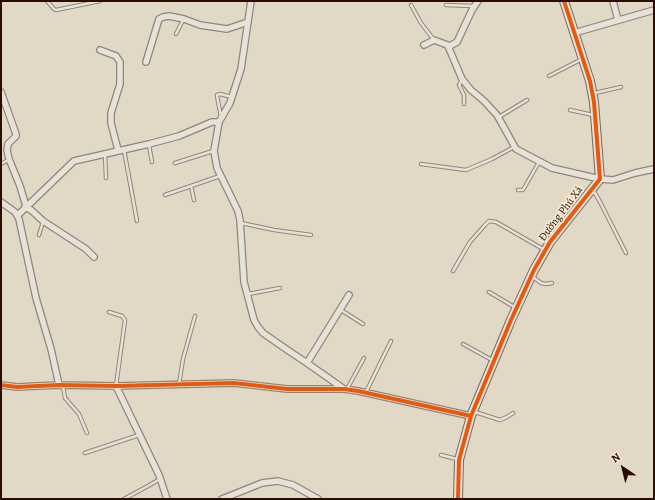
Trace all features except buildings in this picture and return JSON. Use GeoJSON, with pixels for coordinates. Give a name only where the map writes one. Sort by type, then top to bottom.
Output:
{"type":"FeatureCollection","features":[{"type":"Feature","properties":{"kind":"street"},"geometry":{"type":"LineString","coordinates":[[251,1],[241,69],[232,97],[220,120],[214,151],[216,168],[238,211],[244,282],[254,320],[263,333],[345,390]]}},
{"type":"Feature","properties":{"kind":"street"},"geometry":{"type":"LineString","coordinates":[[424,45],[434,40],[448,46],[454,45],[478,1]]}},
{"type":"Feature","properties":{"kind":"street"},"geometry":{"type":"LineString","coordinates":[[564,1],[590,81],[595,116],[600,179]]}},
{"type":"Feature","properties":{"kind":"street"},"geometry":{"type":"LineString","coordinates":[[613,1],[618,20]]}},
{"type":"Feature","properties":{"kind":"street"},"geometry":{"type":"LineString","coordinates":[[574,33],[654,10]]}},
{"type":"Feature","properties":{"kind":"street"},"geometry":{"type":"LineString","coordinates":[[146,62],[160,19],[169,16],[184,19],[200,25],[228,29],[248,22]]}},
{"type":"Feature","properties":{"kind":"street"},"geometry":{"type":"LineString","coordinates":[[448,46],[462,79],[498,117],[516,150],[552,168],[600,179],[613,180],[635,173],[654,170]]}},
{"type":"Feature","properties":{"kind":"street"},"geometry":{"type":"LineString","coordinates":[[100,50],[116,56],[120,62],[120,84],[111,113],[111,123],[118,150]]}},
{"type":"Feature","properties":{"kind":"street"},"geometry":{"type":"LineString","coordinates":[[1,92],[16,134],[16,136],[8,144],[7,150],[26,207],[43,221],[86,249],[94,257]]}},
{"type":"Feature","properties":{"kind":"street"},"geometry":{"type":"LineString","coordinates":[[18,215],[74,161],[179,136],[220,120]]}},
{"type":"Feature","properties":{"kind":"street","name":"Đường Phú Xá"},"geometry":{"type":"LineString","coordinates":[[458,499],[459,460],[472,414],[516,309],[550,242],[600,179]]}},
{"type":"Feature","properties":{"kind":"street"},"geometry":{"type":"LineString","coordinates":[[1,202],[18,215],[34,291],[61,385]]}},
{"type":"Feature","properties":{"kind":"street"},"geometry":{"type":"LineString","coordinates":[[307,363],[349,294]]}},
{"type":"Feature","properties":{"kind":"street"},"geometry":{"type":"LineString","coordinates":[[1,385],[17,387],[234,383],[287,389],[345,390],[366,392],[472,414]]}},
{"type":"Feature","properties":{"kind":"street"},"geometry":{"type":"LineString","coordinates":[[116,386],[160,478],[167,499]]}},
{"type":"Feature","properties":{"kind":"street"},"geometry":{"type":"LineString","coordinates":[[222,499],[262,483],[278,481],[294,485],[318,499]]}},
{"type":"Feature","properties":{"kind":"lane"},"geometry":{"type":"LineString","coordinates":[[48,1],[56,10],[100,1]]}},
{"type":"Feature","properties":{"kind":"lane"},"geometry":{"type":"LineString","coordinates":[[411,5],[421,23],[434,40]]}},
{"type":"Feature","properties":{"kind":"lane"},"geometry":{"type":"LineString","coordinates":[[446,5],[474,6]]}},
{"type":"Feature","properties":{"kind":"lane"},"geometry":{"type":"LineString","coordinates":[[176,34],[184,19]]}},
{"type":"Feature","properties":{"kind":"lane"},"geometry":{"type":"LineString","coordinates":[[549,76],[582,58]]}},
{"type":"Feature","properties":{"kind":"lane"},"geometry":{"type":"LineString","coordinates":[[462,79],[459,84],[464,95],[464,104]]}},
{"type":"Feature","properties":{"kind":"lane"},"geometry":{"type":"LineString","coordinates":[[592,94],[621,87]]}},
{"type":"Feature","properties":{"kind":"lane"},"geometry":{"type":"LineString","coordinates":[[220,120],[217,96],[220,94],[232,97]]}},
{"type":"Feature","properties":{"kind":"lane"},"geometry":{"type":"LineString","coordinates":[[498,117],[527,100]]}},
{"type":"Feature","properties":{"kind":"lane"},"geometry":{"type":"LineString","coordinates":[[570,110],[588,113],[595,116]]}},
{"type":"Feature","properties":{"kind":"lane"},"geometry":{"type":"LineString","coordinates":[[149,144],[152,162]]}},
{"type":"Feature","properties":{"kind":"lane"},"geometry":{"type":"LineString","coordinates":[[421,164],[466,170],[492,159],[514,147]]}},
{"type":"Feature","properties":{"kind":"lane"},"geometry":{"type":"LineString","coordinates":[[124,149],[137,220]]}},
{"type":"Feature","properties":{"kind":"lane"},"geometry":{"type":"LineString","coordinates":[[175,163],[214,151]]}},
{"type":"Feature","properties":{"kind":"lane"},"geometry":{"type":"LineString","coordinates":[[105,153],[106,178]]}},
{"type":"Feature","properties":{"kind":"lane"},"geometry":{"type":"LineString","coordinates":[[1,164],[9,159]]}},
{"type":"Feature","properties":{"kind":"lane"},"geometry":{"type":"LineString","coordinates":[[518,190],[523,190],[539,162]]}},
{"type":"Feature","properties":{"kind":"lane"},"geometry":{"type":"LineString","coordinates":[[165,195],[220,176]]}},
{"type":"Feature","properties":{"kind":"lane"},"geometry":{"type":"LineString","coordinates":[[192,186],[194,200]]}},
{"type":"Feature","properties":{"kind":"lane"},"geometry":{"type":"LineString","coordinates":[[592,188],[626,253]]}},
{"type":"Feature","properties":{"kind":"lane"},"geometry":{"type":"LineString","coordinates":[[39,235],[43,221]]}},
{"type":"Feature","properties":{"kind":"lane"},"geometry":{"type":"LineString","coordinates":[[454,271],[461,255],[470,242],[489,221],[496,222],[545,251]]}},
{"type":"Feature","properties":{"kind":"lane"},"geometry":{"type":"LineString","coordinates":[[240,223],[285,232],[311,235]]}},
{"type":"Feature","properties":{"kind":"lane"},"geometry":{"type":"LineString","coordinates":[[532,275],[541,283],[552,283]]}},
{"type":"Feature","properties":{"kind":"lane"},"geometry":{"type":"LineString","coordinates":[[248,294],[280,288]]}},
{"type":"Feature","properties":{"kind":"lane"},"geometry":{"type":"LineString","coordinates":[[489,292],[516,309]]}},
{"type":"Feature","properties":{"kind":"lane"},"geometry":{"type":"LineString","coordinates":[[340,309],[363,324]]}},
{"type":"Feature","properties":{"kind":"lane"},"geometry":{"type":"LineString","coordinates":[[109,312],[122,316],[125,320],[116,386]]}},
{"type":"Feature","properties":{"kind":"lane"},"geometry":{"type":"LineString","coordinates":[[179,384],[183,359],[194,316]]}},
{"type":"Feature","properties":{"kind":"lane"},"geometry":{"type":"LineString","coordinates":[[366,392],[390,341]]}},
{"type":"Feature","properties":{"kind":"lane"},"geometry":{"type":"LineString","coordinates":[[463,344],[494,361]]}},
{"type":"Feature","properties":{"kind":"lane"},"geometry":{"type":"LineString","coordinates":[[345,390],[364,358]]}},
{"type":"Feature","properties":{"kind":"lane"},"geometry":{"type":"LineString","coordinates":[[61,385],[65,398],[79,414],[87,432]]}},
{"type":"Feature","properties":{"kind":"lane"},"geometry":{"type":"LineString","coordinates":[[472,414],[500,420],[513,412]]}},
{"type":"Feature","properties":{"kind":"lane"},"geometry":{"type":"LineString","coordinates":[[85,453],[140,435]]}},
{"type":"Feature","properties":{"kind":"lane"},"geometry":{"type":"LineString","coordinates":[[441,455],[459,460]]}},
{"type":"Feature","properties":{"kind":"lane"},"geometry":{"type":"LineString","coordinates":[[124,499],[160,478]]}},
{"type":"Feature","properties":{"kind":"cycle path"},"geometry":{"type":"LineString","coordinates":[[458,499],[459,460],[471,416],[511,320],[534,270],[550,242],[600,179],[594,102],[590,81],[564,1]]}},
{"type":"Feature","properties":{"kind":"cycle path"},"geometry":{"type":"LineString","coordinates":[[1,385],[17,387],[59,385],[116,386],[234,383],[287,389],[344,389],[471,416]]}}]}
